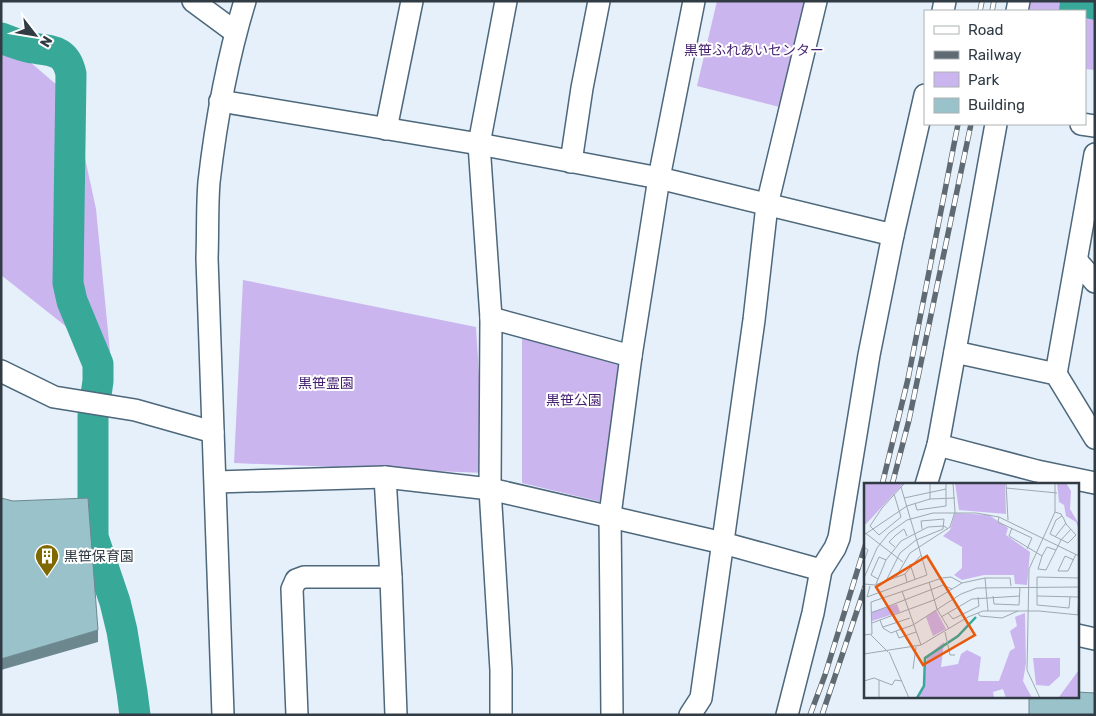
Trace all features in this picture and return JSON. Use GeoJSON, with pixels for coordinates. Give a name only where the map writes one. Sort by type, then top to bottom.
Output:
{"type":"FeatureCollection","features":[{"type":"Feature","properties":{"kind":"street"},"geometry":{"type":"LineString","coordinates":[[193,1],[235,32]]}},
{"type":"Feature","properties":{"kind":"street"},"geometry":{"type":"LineString","coordinates":[[223,715],[207,258],[209,183],[220,101],[235,32],[245,1]]}},
{"type":"Feature","properties":{"kind":"street"},"geometry":{"type":"LineString","coordinates":[[386,129],[412,1]]}},
{"type":"Feature","properties":{"kind":"street"},"geometry":{"type":"LineString","coordinates":[[501,715],[501,670],[490,489],[491,318],[478,144],[506,1]]}},
{"type":"Feature","properties":{"kind":"street"},"geometry":{"type":"LineString","coordinates":[[571,162],[582,88],[600,1]]}},
{"type":"Feature","properties":{"kind":"street"},"geometry":{"type":"LineString","coordinates":[[612,715],[610,516],[631,356],[659,178],[694,1]]}},
{"type":"Feature","properties":{"kind":"street"},"geometry":{"type":"LineString","coordinates":[[690,715],[702,698],[754,320],[767,205],[816,1]]}},
{"type":"Feature","properties":{"kind":"street"},"geometry":{"type":"LineString","coordinates":[[787,715],[813,612],[821,570],[835,548],[841,528],[869,355],[893,236],[924,99]]}},
{"type":"Feature","properties":{"kind":"street"},"geometry":{"type":"LineString","coordinates":[[220,101],[478,144],[659,178],[893,236]]}},
{"type":"Feature","properties":{"kind":"street"},"geometry":{"type":"LineString","coordinates":[[927,483],[938,445],[996,125]]}},
{"type":"Feature","properties":{"kind":"street"},"geometry":{"type":"LineString","coordinates":[[1095,154],[1056,374],[1095,438]]}},
{"type":"Feature","properties":{"kind":"street"},"geometry":{"type":"LineString","coordinates":[[1077,261],[1095,282]]}},
{"type":"Feature","properties":{"kind":"street"},"geometry":{"type":"LineString","coordinates":[[491,318],[631,356]]}},
{"type":"Feature","properties":{"kind":"street"},"geometry":{"type":"LineString","coordinates":[[955,352],[1056,374]]}},
{"type":"Feature","properties":{"kind":"street"},"geometry":{"type":"LineString","coordinates":[[1,370],[54,398],[135,410],[213,432]]}},
{"type":"Feature","properties":{"kind":"street"},"geometry":{"type":"LineString","coordinates":[[938,445],[1035,478],[1095,483]]}},
{"type":"Feature","properties":{"kind":"street"},"geometry":{"type":"LineString","coordinates":[[216,482],[385,477],[490,489],[723,543],[821,570]]}},
{"type":"Feature","properties":{"kind":"street"},"geometry":{"type":"LineString","coordinates":[[385,477],[396,715]]}},
{"type":"Feature","properties":{"kind":"street"},"geometry":{"type":"LineString","coordinates":[[297,715],[292,589],[296,580],[304,577],[391,577]]}},
{"type":"Feature","properties":{"kind":"street"},"geometry":{"type":"LineString","coordinates":[[1078,635],[1095,640]]}},
{"type":"Feature","properties":{"kind":"green space","name":"黒笹ふれあいセンター"},"geometry":{"type":"Polygon","coordinates":[[[717,1],[814,1],[787,109],[697,86],[717,1]]]}},
{"type":"Feature","properties":{"kind":"green space"},"geometry":{"type":"Polygon","coordinates":[[[1031,1],[1095,1],[1095,70],[1086,69],[1086,10],[1029,10],[1031,1]]]}},
{"type":"Feature","properties":{"kind":"green space"},"geometry":{"type":"Polygon","coordinates":[[[1,37],[72,98],[96,209],[111,362],[1,275],[1,37]]]}},
{"type":"Feature","properties":{"kind":"green space","name":"黒笹霊園"},"geometry":{"type":"Polygon","coordinates":[[[243,280],[476,327],[485,473],[234,463],[243,280]]]}},
{"type":"Feature","properties":{"kind":"green space","name":"黒笹公園"},"geometry":{"type":"Polygon","coordinates":[[[522,337],[631,356],[618,506],[522,483],[522,337]]]}},
{"type":"Feature","properties":{"kind":"shaded area"},"geometry":{"type":"Polygon","coordinates":[[[1060,1],[1095,1],[1095,20],[1086,18],[1086,10],[1059,10],[1060,1]]]}},
{"type":"Feature","properties":{"kind":"building","name":"黒笹保育園"},"geometry":{"type":"Polygon","coordinates":[[[1,498],[13,501],[88,498],[98,630],[1,659],[1,498]]]}},
{"type":"Feature","properties":{"kind":"building"},"geometry":{"type":"Polygon","coordinates":[[[1078,692],[1095,693],[1095,715],[1029,715],[1029,698],[1078,698],[1078,692]]]}},
{"type":"Feature","properties":{"kind":"waterway"},"geometry":{"type":"LineString","coordinates":[[1,38],[24,46],[57,53],[66,60],[71,74],[68,283],[72,301],[98,364],[98,381],[93,416],[93,537],[115,602],[122,631],[135,715]]}},
{"type":"Feature","properties":{"kind":"railway"},"geometry":{"type":"LineString","coordinates":[[980,10],[982,1]]}},
{"type":"Feature","properties":{"kind":"railway"},"geometry":{"type":"LineString","coordinates":[[992,10],[994,1]]}},
{"type":"Feature","properties":{"kind":"railway"},"geometry":{"type":"LineString","coordinates":[[882,483],[908,379],[958,125]]}},
{"type":"Feature","properties":{"kind":"railway"},"geometry":{"type":"LineString","coordinates":[[893,483],[909,420],[971,125]]}},
{"type":"Feature","properties":{"kind":"railway"},"geometry":{"type":"LineString","coordinates":[[810,715],[825,675],[864,549]]}},
{"type":"Feature","properties":{"kind":"railway"},"geometry":{"type":"LineString","coordinates":[[822,715],[864,590]]}},
{"type":"Feature","properties":{"kind":"place","name":"黒笹保育園"},"geometry":{"type":"Point","coordinates":[47,577]}}]}
